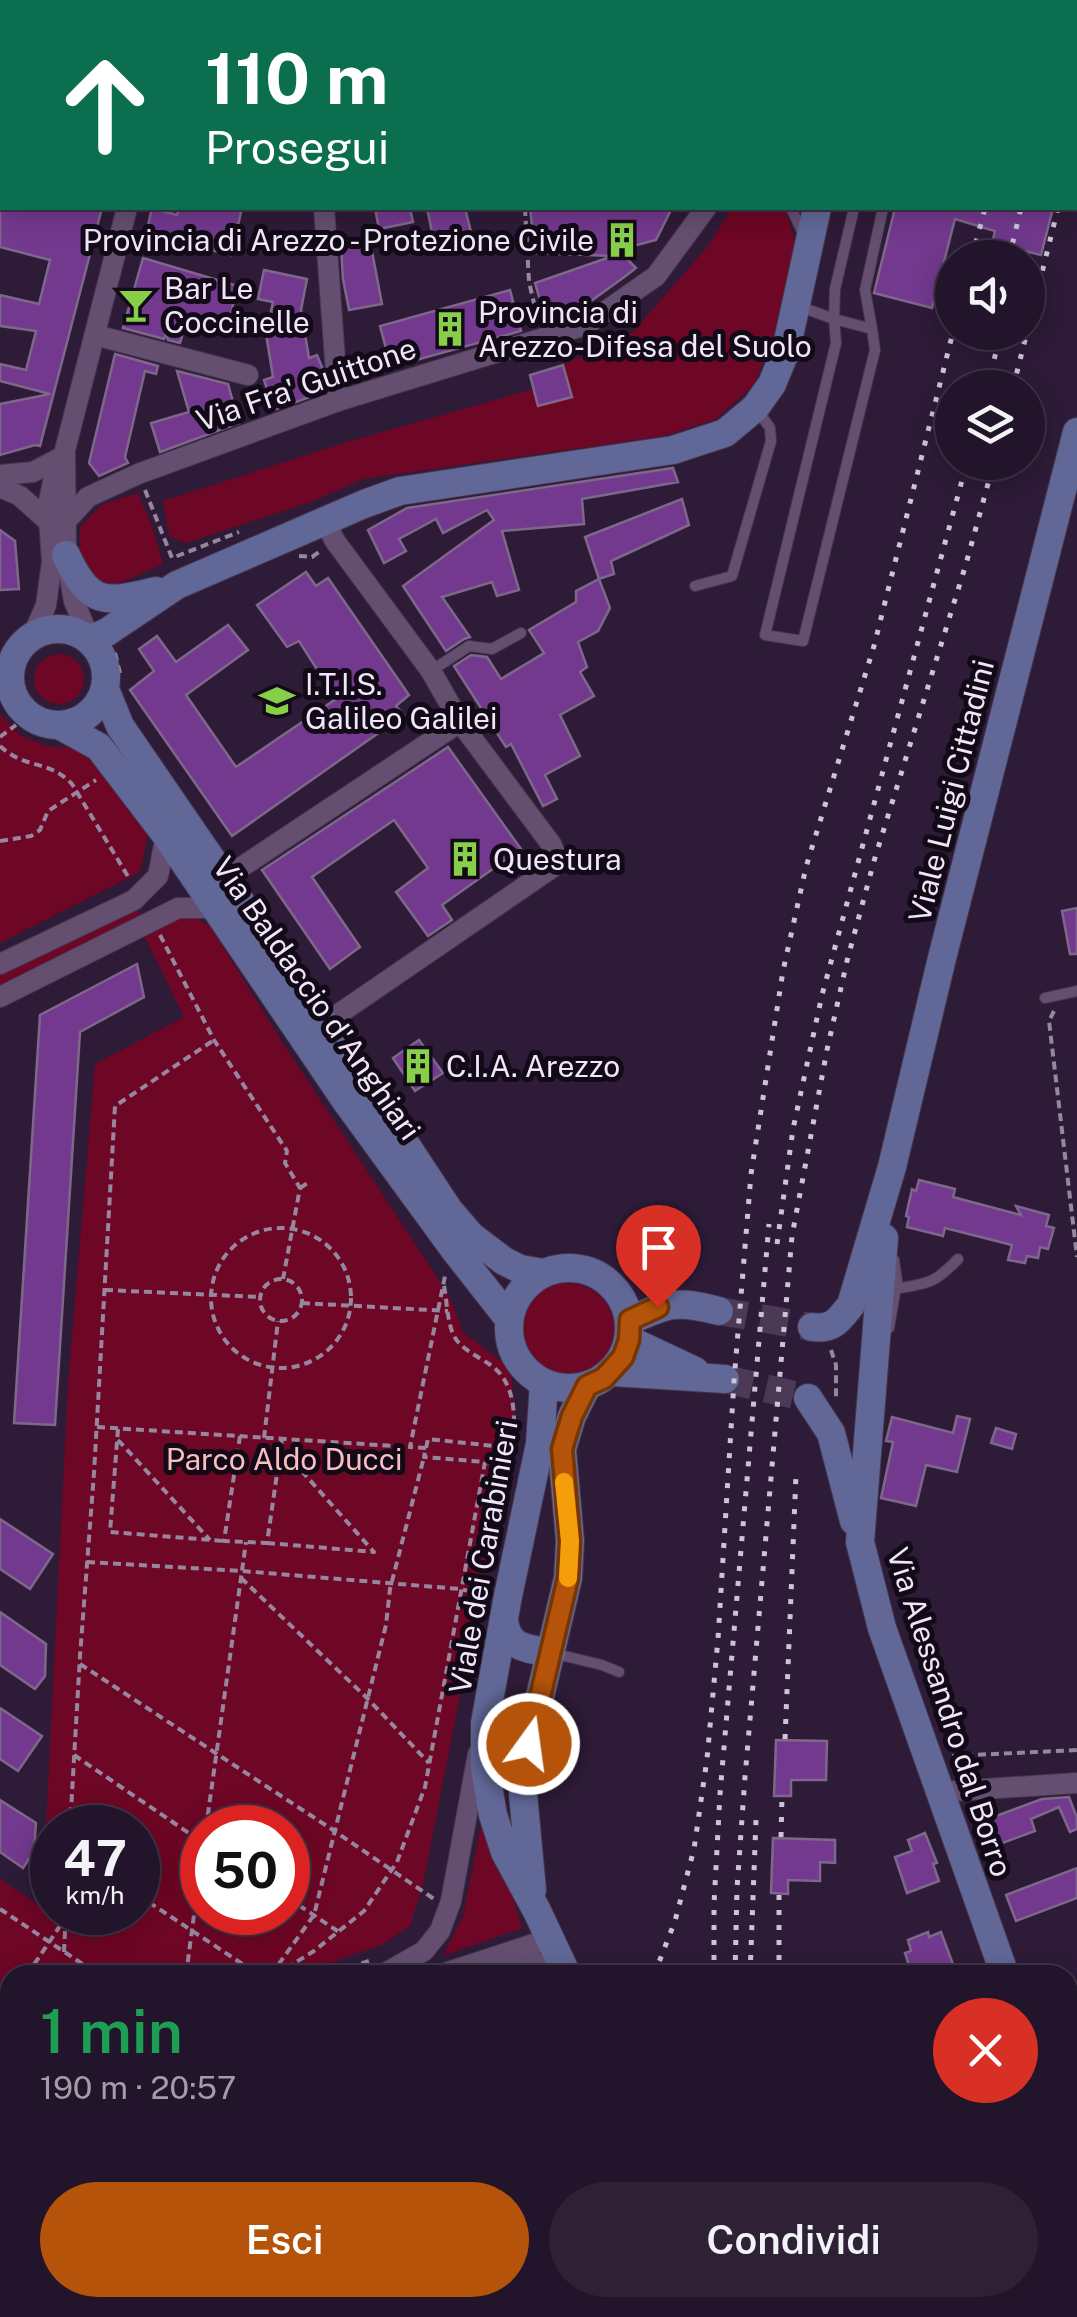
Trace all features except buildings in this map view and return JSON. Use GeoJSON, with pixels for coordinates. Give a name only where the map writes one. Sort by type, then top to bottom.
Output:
{"type":"FeatureCollection","features":[{"type":"Feature","properties":{"kind":"main road"},"geometry":{"type":"LineString","coordinates":[[66,555],[76,576],[91,592],[109,600],[177,586],[330,531],[400,491],[673,450],[725,433],[756,408],[772,384],[786,350],[817,210]]}},
{"type":"Feature","properties":{"kind":"main road","name":"Viale Luigi Cittadini"},"geometry":{"type":"LineString","coordinates":[[892,1166],[1076,445]]}},
{"type":"Feature","properties":{"kind":"main road"},"geometry":{"type":"LineString","coordinates":[[90,640],[177,586]]}},
{"type":"Feature","properties":{"kind":"main road"},"geometry":{"type":"LineString","coordinates":[[62,628],[90,640],[112,681],[89,714],[61,726],[46,724],[32,718],[6,694],[17,646],[47,629],[62,628]]}},
{"type":"Feature","properties":{"kind":"main road","name":"Via Baldaccio d'Anghiari"},"geometry":{"type":"LineString","coordinates":[[112,681],[120,726],[448,1209],[471,1236],[504,1261],[543,1273]]}},
{"type":"Feature","properties":{"kind":"main road","name":"Via Baldaccio d'Anghiari"},"geometry":{"type":"LineString","coordinates":[[61,726],[98,747],[166,835],[346,1101],[509,1319]]}},
{"type":"Feature","properties":{"kind":"main road"},"geometry":{"type":"LineString","coordinates":[[814,1328],[826,1328],[840,1320],[851,1305],[892,1166]]}},
{"type":"Feature","properties":{"kind":"main road","name":"Via Alessandro dal Borro"},"geometry":{"type":"LineString","coordinates":[[892,1166],[860,1542],[882,1628],[1001,1965]]}},
{"type":"Feature","properties":{"kind":"main road"},"geometry":{"type":"LineString","coordinates":[[580,1268],[604,1278],[621,1297],[629,1330],[623,1357],[612,1372],[587,1386],[558,1388],[544,1384],[516,1357],[509,1319],[520,1292],[543,1273],[580,1268]]}},
{"type":"Feature","properties":{"kind":"main road"},"geometry":{"type":"LineString","coordinates":[[629,1330],[658,1307],[688,1303],[719,1311]]}},
{"type":"Feature","properties":{"kind":"main road"},"geometry":{"type":"LineString","coordinates":[[612,1372],[725,1379],[694,1371],[629,1330]]}},
{"type":"Feature","properties":{"kind":"main road","name":"Viale dei Carabinieri"},"geometry":{"type":"LineString","coordinates":[[544,1384],[540,1444],[485,1723],[485,1768],[504,1852],[537,1911],[559,1965]]}},
{"type":"Feature","properties":{"kind":"main road","name":"Viale dei Carabinieri"},"geometry":{"type":"LineString","coordinates":[[537,1911],[522,1794],[529,1744],[568,1578],[570,1556],[562,1449],[587,1386]]}},
{"type":"Feature","properties":{"kind":"main road"},"geometry":{"type":"LineString","coordinates":[[808,1398],[830,1433],[860,1542]]}},
{"type":"Feature","properties":{"kind":"main road"},"geometry":{"type":"LineString","coordinates":[[506,1608],[505,1629],[512,1642],[551,1653]]}},
{"type":"Feature","properties":{"kind":"street"},"geometry":{"type":"LineString","coordinates":[[90,640],[74,601],[54,465],[94,336],[126,210]]}},
{"type":"Feature","properties":{"kind":"street"},"geometry":{"type":"LineString","coordinates":[[324,210],[338,402]]}},
{"type":"Feature","properties":{"kind":"street","name":"Via Fra' Guittone"},"geometry":{"type":"LineString","coordinates":[[61,515],[88,497],[138,474],[338,402],[586,325],[656,276],[703,210]]}},
{"type":"Feature","properties":{"kind":"street"},"geometry":{"type":"LineString","coordinates":[[94,336],[248,374]]}},
{"type":"Feature","properties":{"kind":"street"},"geometry":{"type":"LineString","coordinates":[[0,475],[54,465]]}},
{"type":"Feature","properties":{"kind":"street"},"geometry":{"type":"LineString","coordinates":[[17,646],[46,605],[61,515],[54,465]]}},
{"type":"Feature","properties":{"kind":"street"},"geometry":{"type":"LineString","coordinates":[[0,487],[61,515]]}},
{"type":"Feature","properties":{"kind":"street"},"geometry":{"type":"LineString","coordinates":[[324,1024],[559,863],[551,844],[460,722],[431,671],[330,531]]}},
{"type":"Feature","properties":{"kind":"street"},"geometry":{"type":"LineString","coordinates":[[224,878],[460,722]]}},
{"type":"Feature","properties":{"kind":"street"},"geometry":{"type":"LineString","coordinates":[[0,964],[134,900],[158,876],[166,835]]}},
{"type":"Feature","properties":{"kind":"street"},"geometry":{"type":"LineString","coordinates":[[0,997],[178,908],[216,908]]}},
{"type":"Feature","properties":{"kind":"street"},"geometry":{"type":"LineString","coordinates":[[384,1965],[424,1951],[440,1931],[485,1723]]}},
{"type":"Feature","properties":{"kind":"street"},"geometry":{"type":"LineString","coordinates":[[939,1792],[1077,1783]]}},
{"type":"Feature","properties":{"kind":"street"},"geometry":{"type":"LineString","coordinates":[[469,1965],[549,1940]]}},
{"type":"Feature","properties":{"kind":"street"},"geometry":{"type":"LineString","coordinates":[[494,1957],[526,1958],[541,1965]]}},
{"type":"Feature","properties":{"kind":"lane"},"geometry":{"type":"LineString","coordinates":[[792,210],[809,248]]}},
{"type":"Feature","properties":{"kind":"lane"},"geometry":{"type":"LineString","coordinates":[[854,210],[835,289],[836,343],[765,635],[803,641],[875,350],[864,290],[883,210]]}},
{"type":"Feature","properties":{"kind":"lane"},"geometry":{"type":"LineString","coordinates":[[797,306],[872,328]]}},
{"type":"Feature","properties":{"kind":"lane"},"geometry":{"type":"LineString","coordinates":[[695,586],[732,576],[771,441],[770,428],[756,408]]}},
{"type":"Feature","properties":{"kind":"lane"},"geometry":{"type":"LineString","coordinates":[[431,671],[469,646],[492,649],[521,633]]}},
{"type":"Feature","properties":{"kind":"lane"},"geometry":{"type":"LineString","coordinates":[[1045,998],[1077,991]]}},
{"type":"Feature","properties":{"kind":"lane"},"geometry":{"type":"LineString","coordinates":[[860,1542],[884,1392],[886,1344],[895,1289],[886,1206]]}},
{"type":"Feature","properties":{"kind":"lane"},"geometry":{"type":"LineString","coordinates":[[895,1289],[940,1278],[958,1258]]}},
{"type":"Feature","properties":{"kind":"lane"},"geometry":{"type":"LineString","coordinates":[[551,1653],[602,1664],[619,1672]]}},
{"type":"Feature","properties":{"kind":"path"},"geometry":{"type":"LineString","coordinates":[[525,210],[529,282],[542,339]]}},
{"type":"Feature","properties":{"kind":"path"},"geometry":{"type":"LineString","coordinates":[[297,556],[312,557],[330,531]]}},
{"type":"Feature","properties":{"kind":"path"},"geometry":{"type":"LineString","coordinates":[[112,681],[116,653]]}},
{"type":"Feature","properties":{"kind":"path"},"geometry":{"type":"LineString","coordinates":[[0,737],[16,725]]}},
{"type":"Feature","properties":{"kind":"path"},"geometry":{"type":"LineString","coordinates":[[0,746],[26,764],[61,772],[132,882]]}},
{"type":"Feature","properties":{"kind":"path"},"geometry":{"type":"LineString","coordinates":[[0,841],[31,836],[40,830],[48,810],[108,772]]}},
{"type":"Feature","properties":{"kind":"path"},"geometry":{"type":"LineString","coordinates":[[158,930],[214,1040],[287,1151],[284,1163],[300,1188],[283,1279]]}},
{"type":"Feature","properties":{"kind":"path"},"geometry":{"type":"LineString","coordinates":[[1060,1007],[1049,1021],[1077,1256]]}},
{"type":"Feature","properties":{"kind":"path"},"geometry":{"type":"LineString","coordinates":[[71,1805],[115,1106],[214,1040]]}},
{"type":"Feature","properties":{"kind":"path"},"geometry":{"type":"LineString","coordinates":[[300,1188],[309,1182]]}},
{"type":"Feature","properties":{"kind":"path"},"geometry":{"type":"LineString","coordinates":[[292,1229],[320,1240],[341,1262],[351,1290],[351,1306],[346,1327],[334,1346],[316,1360],[295,1368],[272,1368],[240,1356],[227,1344],[212,1312],[211,1295],[220,1262],[230,1249],[259,1231],[292,1229]]}},
{"type":"Feature","properties":{"kind":"path"},"geometry":{"type":"LineString","coordinates":[[283,1279],[299,1290],[302,1302],[291,1318],[278,1321],[266,1316],[260,1297],[270,1282],[283,1279]]}},
{"type":"Feature","properties":{"kind":"path"},"geometry":{"type":"LineString","coordinates":[[410,1447],[444,1286],[453,1334],[506,1382],[516,1431],[512,1466],[424,1457]]}},
{"type":"Feature","properties":{"kind":"path"},"geometry":{"type":"LineString","coordinates":[[105,1290],[260,1297]]}},
{"type":"Feature","properties":{"kind":"path"},"geometry":{"type":"LineString","coordinates":[[302,1302],[448,1311]]}},
{"type":"Feature","properties":{"kind":"path"},"geometry":{"type":"LineString","coordinates":[[264,1438],[278,1321]]}},
{"type":"Feature","properties":{"kind":"path"},"geometry":{"type":"LineString","coordinates":[[814,1328],[830,1348],[836,1365],[835,1423],[830,1433]]}},
{"type":"Feature","properties":{"kind":"path"},"geometry":{"type":"LineString","coordinates":[[97,1427],[426,1448]]}},
{"type":"Feature","properties":{"kind":"path"},"geometry":{"type":"LineString","coordinates":[[118,1428],[110,1532],[374,1552],[281,1448]]}},
{"type":"Feature","properties":{"kind":"path"},"geometry":{"type":"LineString","coordinates":[[224,1541],[240,1436]]}},
{"type":"Feature","properties":{"kind":"path"},"geometry":{"type":"LineString","coordinates":[[117,1439],[210,1540]]}},
{"type":"Feature","properties":{"kind":"path"},"geometry":{"type":"LineString","coordinates":[[267,1543],[282,1439]]}},
{"type":"Feature","properties":{"kind":"path"},"geometry":{"type":"LineString","coordinates":[[280,1965],[314,1915],[428,1439],[512,1448]]}},
{"type":"Feature","properties":{"kind":"path"},"geometry":{"type":"LineString","coordinates":[[290,1965],[364,1911],[397,1862],[426,1787],[485,1462]]}},
{"type":"Feature","properties":{"kind":"path"},"geometry":{"type":"LineString","coordinates":[[209,1805],[246,1542]]}},
{"type":"Feature","properties":{"kind":"path"},"geometry":{"type":"LineString","coordinates":[[87,1562],[460,1589],[488,1596],[506,1608]]}},
{"type":"Feature","properties":{"kind":"path"},"geometry":{"type":"LineString","coordinates":[[241,1574],[430,1763]]}},
{"type":"Feature","properties":{"kind":"path"},"geometry":{"type":"LineString","coordinates":[[79,1664],[392,1870],[434,1900],[432,1911]]}},
{"type":"Feature","properties":{"kind":"path"},"geometry":{"type":"LineString","coordinates":[[926,1757],[1077,1750]]}},
{"type":"Feature","properties":{"kind":"path"},"geometry":{"type":"LineString","coordinates":[[74,1756],[180,1827]]}},
{"type":"Feature","properties":{"kind":"path"},"geometry":{"type":"LineString","coordinates":[[0,1909],[84,1965]]}},
{"type":"Feature","properties":{"kind":"path"},"geometry":{"type":"LineString","coordinates":[[310,1912],[339,1932]]}},
{"type":"Feature","properties":{"kind":"path"},"geometry":{"type":"LineString","coordinates":[[34,1965],[53,1935]]}},
{"type":"Feature","properties":{"kind":"path"},"geometry":{"type":"LineString","coordinates":[[64,1952],[65,1935]]}},
{"type":"Feature","properties":{"kind":"path"},"geometry":{"type":"LineString","coordinates":[[187,1965],[191,1935]]}},
{"type":"Feature","properties":{"kind":"path"},"geometry":{"type":"LineString","coordinates":[[198,1935],[244,1965]]}},
{"type":"Feature","properties":{"kind":"green space"},"geometry":{"type":"Polygon","coordinates":[[[731,210],[786,211],[795,241],[773,338],[754,385],[716,419],[664,436],[363,479],[314,501],[186,543],[169,536],[163,501],[350,441],[534,389],[539,406],[572,397],[563,365],[632,333],[708,246],[731,210]]]}},
{"type":"Feature","properties":{"kind":"green space"},"geometry":{"type":"Polygon","coordinates":[[[138,493],[163,564],[120,583],[93,582],[80,557],[80,527],[101,505],[138,493]]]}},
{"type":"Feature","properties":{"kind":"green space"},"geometry":{"type":"Polygon","coordinates":[[[59,654],[76,662],[84,679],[76,696],[59,704],[42,696],[34,679],[42,662],[59,654]]]}},
{"type":"Feature","properties":{"kind":"green space"},"geometry":{"type":"Polygon","coordinates":[[[0,715],[20,735],[49,747],[68,747],[94,759],[148,835],[140,872],[0,943],[0,715]]]}},
{"type":"Feature","properties":{"kind":"green space"},"geometry":{"type":"Polygon","coordinates":[[[137,908],[142,917],[0,985],[0,975],[137,908]]]}},
{"type":"Feature","properties":{"kind":"green space","name":"Parco Aldo Ducci"},"geometry":{"type":"Polygon","coordinates":[[[183,912],[210,926],[433,1271],[453,1304],[463,1332],[511,1373],[515,1412],[423,1885],[410,1926],[381,1945],[325,1965],[0,1965],[0,1879],[30,1899],[30,1935],[160,1935],[160,1805],[47,1805],[68,1384],[95,1064],[184,1017],[143,933],[183,912]]]}},
{"type":"Feature","properties":{"kind":"green space"},"geometry":{"type":"Polygon","coordinates":[[[568,1283],[586,1286],[601,1296],[611,1311],[611,1347],[601,1362],[586,1372],[568,1375],[550,1372],[535,1362],[525,1347],[522,1329],[525,1311],[535,1296],[550,1286],[568,1283]]]}},
{"type":"Feature","properties":{"kind":"green space"},"geometry":{"type":"Polygon","coordinates":[[[485,1805],[522,1928],[443,1956],[463,1916],[485,1805]]]}},
{"type":"Feature","properties":{"kind":"tunnel"},"geometry":{"type":"LineString","coordinates":[[719,1311],[812,1327]]}},
{"type":"Feature","properties":{"kind":"tunnel"},"geometry":{"type":"LineString","coordinates":[[725,1379],[808,1398]]}},
{"type":"Feature","properties":{"kind":"railway"},"geometry":{"type":"LineString","coordinates":[[977,240],[984,210]]}},
{"type":"Feature","properties":{"kind":"railway"},"geometry":{"type":"LineString","coordinates":[[1013,240],[1021,210]]}},
{"type":"Feature","properties":{"kind":"railway"},"geometry":{"type":"LineString","coordinates":[[1045,260],[1058,210]]}},
{"type":"Feature","properties":{"kind":"railway"},"geometry":{"type":"LineString","coordinates":[[658,1965],[675,1921],[694,1849],[707,1759],[751,1174],[783,971],[806,867],[874,646],[948,350]]}},
{"type":"Feature","properties":{"kind":"railway"},"geometry":{"type":"LineString","coordinates":[[992,370],[996,350]]}},
{"type":"Feature","properties":{"kind":"railway"},"geometry":{"type":"LineString","coordinates":[[1018,370],[1022,350]]}},
{"type":"Feature","properties":{"kind":"railway"},"geometry":{"type":"LineString","coordinates":[[777,1244],[793,1129],[822,995],[962,480]]}},
{"type":"Feature","properties":{"kind":"railway"},"geometry":{"type":"LineString","coordinates":[[735,1965],[745,1777],[792,1236],[847,961],[989,480]]}},
{"type":"Feature","properties":{"kind":"railway"},"geometry":{"type":"LineString","coordinates":[[714,1965],[720,1794],[769,1224]]}},
{"type":"Feature","properties":{"kind":"railway"},"geometry":{"type":"LineString","coordinates":[[785,1739],[796,1475]]}},
{"type":"Feature","properties":{"kind":"railway"},"geometry":{"type":"LineString","coordinates":[[781,1837],[782,1797]]}},
{"type":"Feature","properties":{"kind":"railway"},"geometry":{"type":"LineString","coordinates":[[750,1965],[756,1820]]}},
{"type":"Feature","properties":{"kind":"railway"},"geometry":{"type":"LineString","coordinates":[[779,1895],[779,1965]]}},
{"type":"Feature","properties":{"kind":"slow traffic"},"geometry":{"type":"LineString","coordinates":[[564,1482],[570,1541],[568,1578]]}},
{"type":"Feature","properties":{"kind":"place","name":"Provincia di Arezzo - Protezione Civile"},"geometry":{"type":"Point","coordinates":[622,240]}},
{"type":"Feature","properties":{"kind":"place","name":"Bar Le Coccinelle"},"geometry":{"type":"Point","coordinates":[136,305]}},
{"type":"Feature","properties":{"kind":"place","name":"Provincia di Arezzo-Difesa del Suolo"},"geometry":{"type":"Point","coordinates":[450,329]}},
{"type":"Feature","properties":{"kind":"place","name":"I.T.I.S. Galileo Galilei"},"geometry":{"type":"Point","coordinates":[277,701]}},
{"type":"Feature","properties":{"kind":"place","name":"Questura"},"geometry":{"type":"Point","coordinates":[465,859]}},
{"type":"Feature","properties":{"kind":"place","name":"C.I.A. Arezzo"},"geometry":{"type":"Point","coordinates":[418,1066]}},
{"type":"Feature","properties":{"kind":"route"},"geometry":{"type":"LineString","coordinates":[[529,1744],[568,1578],[570,1541],[562,1449],[587,1386],[612,1372],[623,1357],[630,1320],[658,1307]]}}]}
